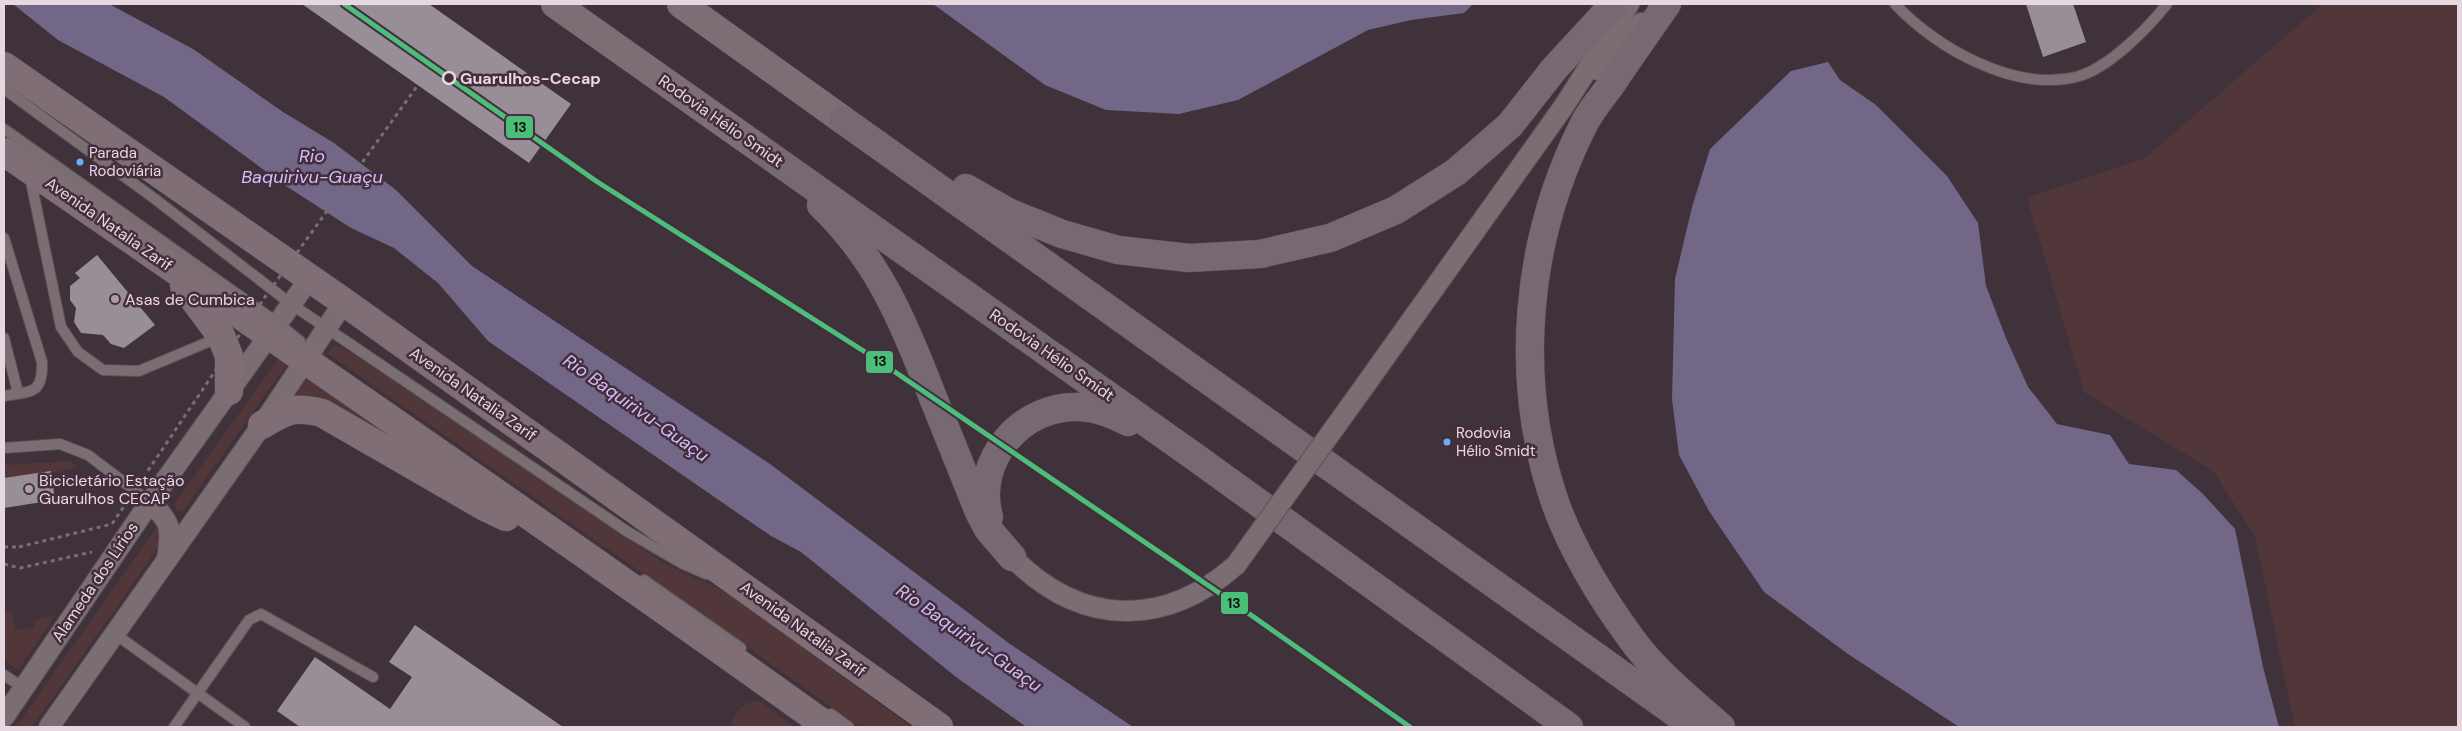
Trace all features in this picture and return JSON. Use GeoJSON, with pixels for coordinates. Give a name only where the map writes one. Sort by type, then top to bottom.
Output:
{"type":"FeatureCollection","features":[{"type":"Feature","properties":{"kind":"highway"},"geometry":{"type":"LineString","coordinates":[[843,120],[1008,212],[1062,234],[1118,250],[1189,258],[1260,254],[1330,238],[1396,210],[1456,172],[1510,125],[1554,69],[1614,4]]}},
{"type":"Feature","properties":{"kind":"highway"},"geometry":{"type":"LineString","coordinates":[[1667,4],[1585,120],[1554,193],[1535,270],[1529,350],[1536,428],[1556,505],[1590,577],[1634,643],[1689,700],[1720,727]]}},
{"type":"Feature","properties":{"kind":"highway"},"geometry":{"type":"LineString","coordinates":[[843,120],[1695,727]]}},
{"type":"Feature","properties":{"kind":"highway","name":"Rodovia Hélio Smidt"},"geometry":{"type":"LineString","coordinates":[[763,151],[1195,457],[1569,727]]}},
{"type":"Feature","properties":{"kind":"highway"},"geometry":{"type":"LineString","coordinates":[[763,151],[828,212],[857,245],[883,282],[904,322],[979,512],[988,529],[1012,558]]}},
{"type":"Feature","properties":{"kind":"highway"},"geometry":{"type":"LineString","coordinates":[[1012,558],[992,525],[988,512],[987,484],[989,471],[1000,446],[1019,427],[1032,418],[1062,408],[1094,408],[1110,413],[1195,457]]}},
{"type":"Feature","properties":{"kind":"main road","name":"Rodovia Hélio Smidt"},"geometry":{"type":"LineString","coordinates":[[555,4],[763,151]]}},
{"type":"Feature","properties":{"kind":"main road"},"geometry":{"type":"LineString","coordinates":[[681,4],[843,120]]}},
{"type":"Feature","properties":{"kind":"main road","name":"Avenida Natalia Zarif"},"geometry":{"type":"LineString","coordinates":[[4,66],[344,302],[939,727]]}},
{"type":"Feature","properties":{"kind":"main road","name":"Avenida Natalia Zarif"},"geometry":{"type":"LineString","coordinates":[[4,152],[169,267],[273,329],[586,554],[827,719]]}},
{"type":"Feature","properties":{"kind":"main road"},"geometry":{"type":"LineString","coordinates":[[169,267],[221,336],[229,356],[229,391]]}},
{"type":"Feature","properties":{"kind":"main road"},"geometry":{"type":"LineString","coordinates":[[262,425],[284,412],[301,408],[322,413],[485,507],[586,554]]}},
{"type":"Feature","properties":{"kind":"street"},"geometry":{"type":"LineString","coordinates":[[1012,558],[1044,585],[1073,601],[1097,608],[1122,611],[1148,610],[1196,595],[1236,565],[1564,106],[1629,4]]}},
{"type":"Feature","properties":{"kind":"street"},"geometry":{"type":"LineString","coordinates":[[1564,106],[1660,4]]}},
{"type":"Feature","properties":{"kind":"street","name":"Alameda dos Lírios"},"geometry":{"type":"LineString","coordinates":[[4,717],[150,502],[310,278]]}},
{"type":"Feature","properties":{"kind":"street"},"geometry":{"type":"LineString","coordinates":[[49,727],[262,425],[315,359],[326,328],[344,302]]}},
{"type":"Feature","properties":{"kind":"street"},"geometry":{"type":"LineString","coordinates":[[150,502],[168,523],[170,532],[166,563]]}},
{"type":"Feature","properties":{"kind":"lane"},"geometry":{"type":"LineString","coordinates":[[1895,4],[1919,26],[1965,57],[1993,69],[2034,80],[2077,77],[2107,62],[2158,15],[2167,4]]}},
{"type":"Feature","properties":{"kind":"lane"},"geometry":{"type":"LineString","coordinates":[[4,89],[155,199],[291,304],[628,532],[683,564],[724,581],[923,727]]}},
{"type":"Feature","properties":{"kind":"lane"},"geometry":{"type":"LineString","coordinates":[[4,129],[143,226],[273,329]]}},
{"type":"Feature","properties":{"kind":"lane"},"geometry":{"type":"LineString","coordinates":[[29,169],[61,327],[78,352],[103,370],[139,370],[221,336]]}},
{"type":"Feature","properties":{"kind":"lane"},"geometry":{"type":"LineString","coordinates":[[143,226],[169,267]]}},
{"type":"Feature","properties":{"kind":"lane"},"geometry":{"type":"LineString","coordinates":[[4,238],[42,362],[42,378],[39,386],[34,390],[4,396]]}},
{"type":"Feature","properties":{"kind":"lane"},"geometry":{"type":"LineString","coordinates":[[4,338],[18,393]]}},
{"type":"Feature","properties":{"kind":"lane"},"geometry":{"type":"LineString","coordinates":[[4,448],[60,444],[88,455],[150,502]]}},
{"type":"Feature","properties":{"kind":"lane"},"geometry":{"type":"LineString","coordinates":[[635,574],[746,652]]}},
{"type":"Feature","properties":{"kind":"lane"},"geometry":{"type":"LineString","coordinates":[[174,727],[249,620],[261,614],[373,677]]}},
{"type":"Feature","properties":{"kind":"lane"},"geometry":{"type":"LineString","coordinates":[[115,634],[134,650],[198,692],[246,727]]}},
{"type":"Feature","properties":{"kind":"lane"},"geometry":{"type":"LineString","coordinates":[[4,675],[24,688]]}},
{"type":"Feature","properties":{"kind":"lane"},"geometry":{"type":"LineString","coordinates":[[827,719],[849,727]]}},
{"type":"Feature","properties":{"kind":"path"},"geometry":{"type":"LineString","coordinates":[[4,547],[19,547],[112,524],[265,297],[418,85]]}},
{"type":"Feature","properties":{"kind":"path"},"geometry":{"type":"LineString","coordinates":[[4,564],[20,568],[97,550]]}},
{"type":"Feature","properties":{"kind":"shaded area"},"geometry":{"type":"Polygon","coordinates":[[[2323,4],[2458,4],[2458,727],[2295,727],[2255,536],[2213,471],[2084,392],[2027,198],[2145,158],[2323,4]]]}},
{"type":"Feature","properties":{"kind":"shaded area"},"geometry":{"type":"Polygon","coordinates":[[[334,346],[341,347],[364,361],[665,564],[728,593],[911,727],[859,727],[734,637],[327,353],[334,346]]]}},
{"type":"Feature","properties":{"kind":"shaded area"},"geometry":{"type":"Polygon","coordinates":[[[279,358],[287,364],[182,512],[177,510],[174,504],[279,358]]]}},
{"type":"Feature","properties":{"kind":"shaded area"},"geometry":{"type":"Polygon","coordinates":[[[309,373],[393,437],[389,438],[289,401],[309,373]]]}},
{"type":"Feature","properties":{"kind":"shaded area"},"geometry":{"type":"Polygon","coordinates":[[[70,461],[77,468],[4,483],[4,465],[70,461]]]}},
{"type":"Feature","properties":{"kind":"shaded area"},"geometry":{"type":"Polygon","coordinates":[[[160,526],[166,533],[147,564],[32,727],[16,727],[156,528],[160,526]]]}},
{"type":"Feature","properties":{"kind":"shaded area"},"geometry":{"type":"Polygon","coordinates":[[[12,611],[15,631],[34,627],[33,621],[56,614],[18,670],[4,659],[4,612],[12,611]]]}},
{"type":"Feature","properties":{"kind":"shaded area"},"geometry":{"type":"Polygon","coordinates":[[[760,701],[794,727],[730,727],[734,716],[740,708],[748,703],[760,701]]]}},
{"type":"Feature","properties":{"kind":"water","name":"Rio Baquirivu-Guaçu"},"geometry":{"type":"Polygon","coordinates":[[[13,4],[109,4],[193,49],[283,112],[334,143],[396,190],[472,266],[770,464],[1010,644],[1133,727],[1025,726],[956,677],[801,552],[771,536],[488,341],[438,283],[394,248],[351,228],[286,186],[164,97],[58,40],[13,4]]]}},
{"type":"Feature","properties":{"kind":"water"},"geometry":{"type":"Polygon","coordinates":[[[933,4],[1473,4],[1464,13],[1411,20],[1368,30],[1238,100],[1179,114],[1106,110],[1045,85],[933,4]]]}},
{"type":"Feature","properties":{"kind":"water"},"geometry":{"type":"Polygon","coordinates":[[[1828,62],[1840,80],[1876,105],[1947,176],[1978,223],[1986,286],[2006,338],[2028,387],[2057,424],[2110,435],[2129,464],[2176,470],[2203,494],[2235,529],[2263,667],[2279,727],[1959,727],[1848,654],[1764,592],[1709,511],[1679,455],[1672,399],[1675,279],[1692,207],[1710,149],[1791,71],[1828,62]]]}},
{"type":"Feature","properties":{"kind":"building","name":"Guarulhos-Cecap"},"geometry":{"type":"Polygon","coordinates":[[[302,4],[429,4],[571,104],[529,163],[302,4]]]}},
{"type":"Feature","properties":{"kind":"building"},"geometry":{"type":"Polygon","coordinates":[[[2026,4],[2073,4],[2086,42],[2043,57],[2026,4]]]}},
{"type":"Feature","properties":{"kind":"building"},"geometry":{"type":"Polygon","coordinates":[[[97,255],[155,325],[124,348],[111,344],[103,335],[81,333],[74,322],[76,308],[70,300],[70,286],[80,278],[75,273],[97,255]]]}},
{"type":"Feature","properties":{"kind":"building","name":"Bicicletário Estação Guarulhos CECAP"},"geometry":{"type":"Polygon","coordinates":[[[51,471],[55,500],[4,508],[4,478],[51,471]]]}},
{"type":"Feature","properties":{"kind":"building"},"geometry":{"type":"Polygon","coordinates":[[[415,625],[563,727],[300,727],[277,711],[315,657],[390,709],[412,677],[389,662],[415,625]]]}},
{"type":"Feature","properties":{"kind":"transit line","name":"13"},"geometry":{"type":"LineString","coordinates":[[344,4],[596,181],[873,357],[1231,601],[1410,727]]}},
{"type":"Feature","properties":{"kind":"place","name":"Guarulhos-Cecap"},"geometry":{"type":"Point","coordinates":[449,78]}},
{"type":"Feature","properties":{"kind":"place","name":"Parada Rodoviária"},"geometry":{"type":"Point","coordinates":[80,162]}},
{"type":"Feature","properties":{"kind":"place","name":"Asas de Cumbica"},"geometry":{"type":"Point","coordinates":[115,299]}},
{"type":"Feature","properties":{"kind":"place","name":"Rodovia Hélio Smidt"},"geometry":{"type":"Point","coordinates":[1447,442]}},
{"type":"Feature","properties":{"kind":"place","name":"Bicicletário Estação Guarulhos CECAP"},"geometry":{"type":"Point","coordinates":[29,489]}}]}
